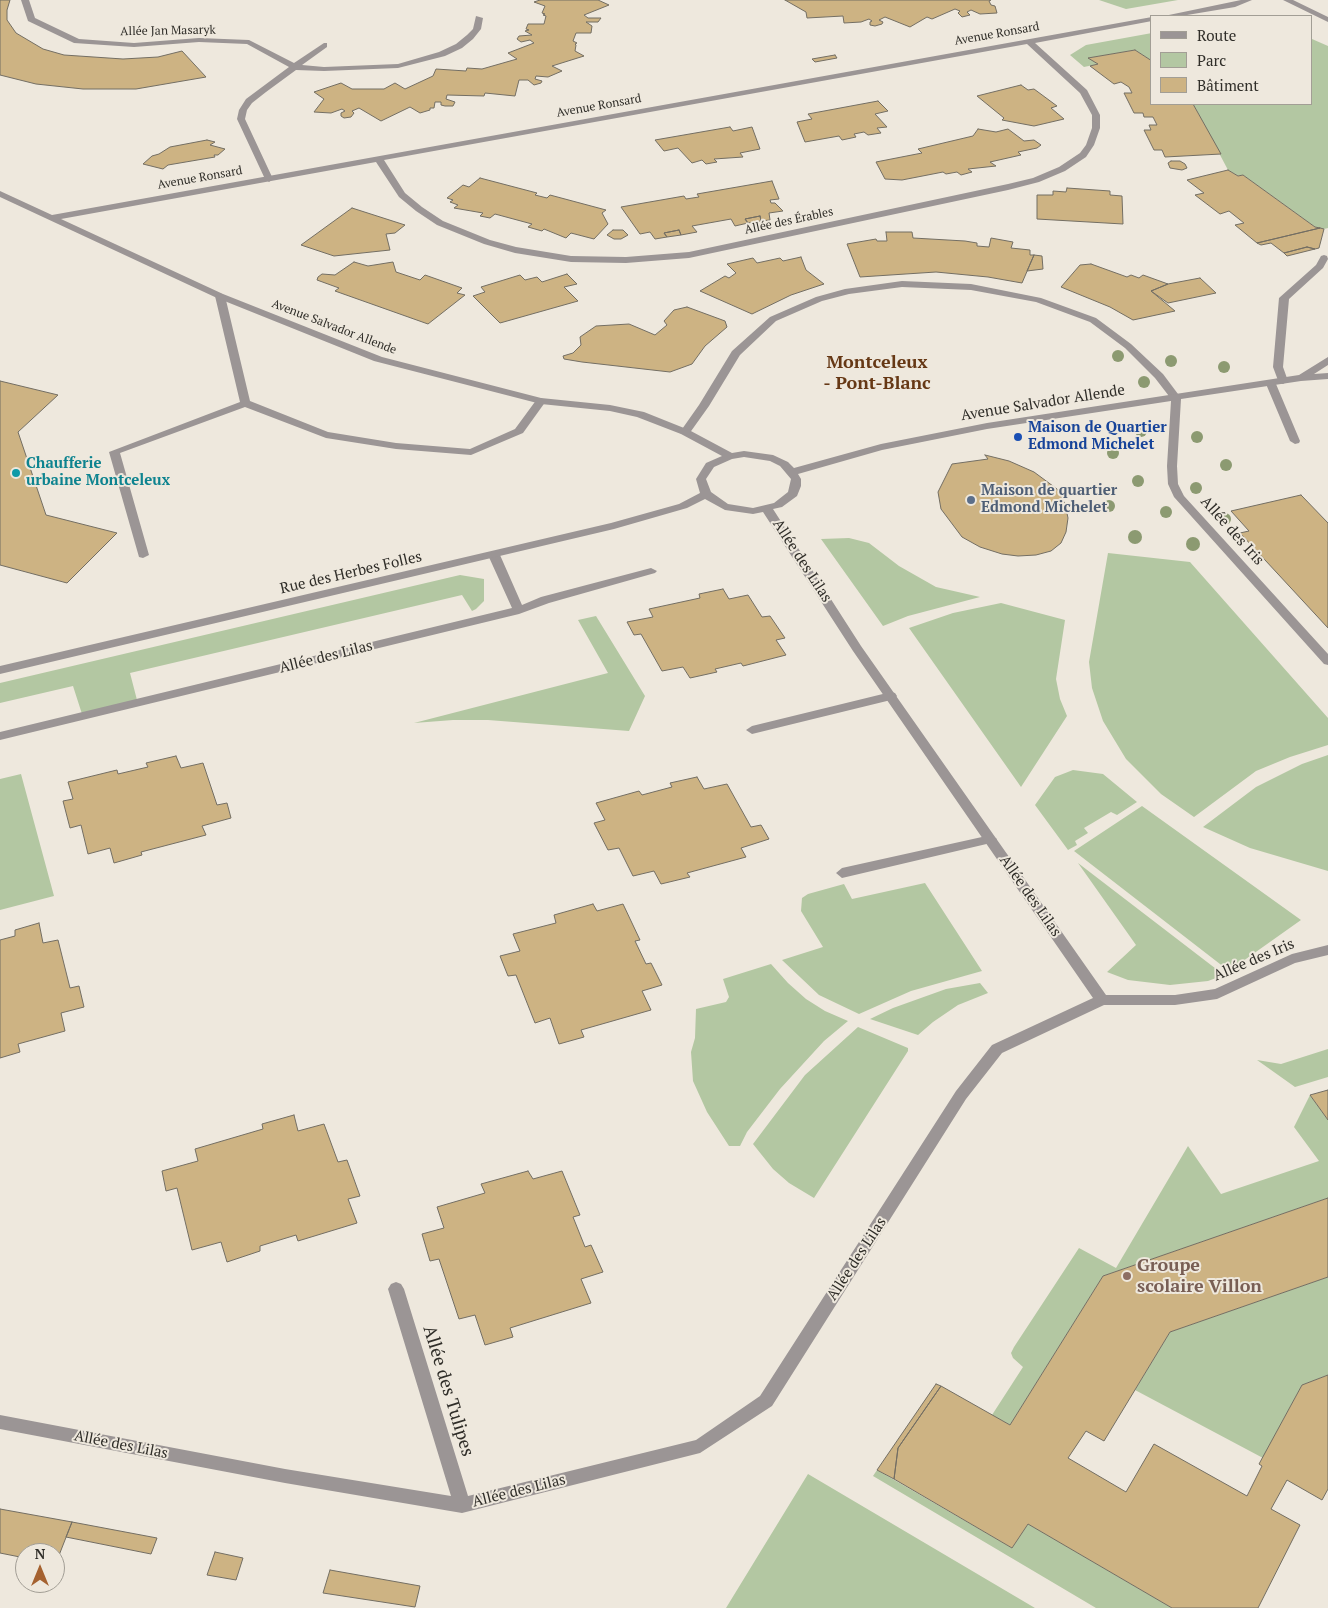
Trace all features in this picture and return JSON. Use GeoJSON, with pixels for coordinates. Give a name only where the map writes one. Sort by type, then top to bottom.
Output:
{"type":"FeatureCollection","features":[{"type":"Feature","properties":{"kind":"street","name":"Allée Jan Masaryk"},"geometry":{"type":"LineString","coordinates":[[25,0],[31,19],[77,41],[134,45],[199,40],[250,42],[295,67]]}},
{"type":"Feature","properties":{"kind":"street"},"geometry":{"type":"LineString","coordinates":[[1174,15],[1230,6],[1248,0]]}},
{"type":"Feature","properties":{"kind":"street"},"geometry":{"type":"LineString","coordinates":[[1287,0],[1328,20]]}},
{"type":"Feature","properties":{"kind":"street"},"geometry":{"type":"LineString","coordinates":[[295,67],[371,69],[423,60],[459,46],[476,29],[479,18]]}},
{"type":"Feature","properties":{"kind":"street","name":"Avenue Ronsard"},"geometry":{"type":"LineString","coordinates":[[50,218],[1150,19]]}},
{"type":"Feature","properties":{"kind":"street","name":"Allée des Érables"},"geometry":{"type":"LineString","coordinates":[[379,159],[402,195],[419,209],[440,223],[487,242],[515,250],[571,259],[626,260],[689,255],[1008,187],[1036,180],[1062,169],[1083,155],[1090,145],[1096,128],[1096,115],[1084,92],[1028,41]]}},
{"type":"Feature","properties":{"kind":"street"},"geometry":{"type":"LineString","coordinates":[[269,179],[242,125],[243,110],[249,100],[324,45]]}},
{"type":"Feature","properties":{"kind":"street","name":"Avenue Salvador Allende"},"geometry":{"type":"LineString","coordinates":[[2,196],[220,296],[378,359],[541,401],[625,411],[648,417],[685,432],[730,456]]}},
{"type":"Feature","properties":{"kind":"street"},"geometry":{"type":"LineString","coordinates":[[1283,381],[1278,367],[1284,298],[1320,266],[1324,258]]}},
{"type":"Feature","properties":{"kind":"street"},"geometry":{"type":"LineString","coordinates":[[685,432],[704,406],[736,353],[754,334],[773,319],[819,299],[848,291],[902,284],[971,287],[1038,300],[1094,320],[1128,346],[1158,376],[1176,398]]}},
{"type":"Feature","properties":{"kind":"street"},"geometry":{"type":"LineString","coordinates":[[220,296],[245,403]]}},
{"type":"Feature","properties":{"kind":"street","name":"Avenue Salvador Allende"},"geometry":{"type":"LineString","coordinates":[[1301,378],[1328,360]]}},
{"type":"Feature","properties":{"kind":"street","name":"Avenue Salvador Allende"},"geometry":{"type":"LineString","coordinates":[[792,472],[942,434],[1301,378],[1328,376]]}},
{"type":"Feature","properties":{"kind":"street"},"geometry":{"type":"LineString","coordinates":[[1271,384],[1295,441]]}},
{"type":"Feature","properties":{"kind":"street","name":"Allée des Iris"},"geometry":{"type":"LineString","coordinates":[[1176,398],[1172,466],[1173,484],[1179,497],[1328,661]]}},
{"type":"Feature","properties":{"kind":"street"},"geometry":{"type":"LineString","coordinates":[[143,555],[114,452],[245,403],[326,435],[396,446],[471,452],[519,431],[541,401]]}},
{"type":"Feature","properties":{"kind":"street"},"geometry":{"type":"LineString","coordinates":[[744,454],[773,458],[792,472],[796,486],[793,494],[787,500],[767,509],[739,510],[725,507],[706,494],[701,479],[704,472],[719,460],[744,454]]}},
{"type":"Feature","properties":{"kind":"street","name":"Rue des Herbes Folles"},"geometry":{"type":"LineString","coordinates":[[0,670],[494,555],[651,516],[683,506],[706,494]]}},
{"type":"Feature","properties":{"kind":"street","name":"Allée des Lilas"},"geometry":{"type":"LineString","coordinates":[[0,1422],[285,1476],[462,1505],[700,1446],[766,1400],[961,1096],[996,1049],[1102,1000],[891,696],[767,509]]}},
{"type":"Feature","properties":{"kind":"street"},"geometry":{"type":"LineString","coordinates":[[494,555],[519,610]]}},
{"type":"Feature","properties":{"kind":"street","name":"Allée des Lilas"},"geometry":{"type":"LineString","coordinates":[[0,736],[519,610],[545,600],[651,571]]}},
{"type":"Feature","properties":{"kind":"street"},"geometry":{"type":"LineString","coordinates":[[752,730],[891,696]]}},
{"type":"Feature","properties":{"kind":"street"},"geometry":{"type":"LineString","coordinates":[[842,873],[991,839]]}},
{"type":"Feature","properties":{"kind":"street","name":"Allée des Iris"},"geometry":{"type":"LineString","coordinates":[[1102,1000],[1175,1000],[1217,994],[1292,958],[1328,950]]}},
{"type":"Feature","properties":{"kind":"street","name":"Allée des Tulipes"},"geometry":{"type":"LineString","coordinates":[[396,1290],[462,1505]]}},
{"type":"Feature","properties":{"kind":"green space"},"geometry":{"type":"Polygon","coordinates":[[[1099,0],[1178,0],[1126,9],[1099,0]]]}},
{"type":"Feature","properties":{"kind":"green space"},"geometry":{"type":"Polygon","coordinates":[[[1150,33],[1150,60],[1135,50],[1089,58],[1098,64],[1084,67],[1070,55],[1086,45],[1150,33]]]}},
{"type":"Feature","properties":{"kind":"green space"},"geometry":{"type":"Polygon","coordinates":[[[1313,39],[1328,46],[1328,228],[1315,227],[1243,175],[1238,176],[1228,170],[1194,105],[1313,105],[1313,39]]]}},
{"type":"Feature","properties":{"kind":"green space"},"geometry":{"type":"Polygon","coordinates":[[[849,538],[869,543],[899,566],[936,587],[980,597],[908,616],[883,626],[821,539],[849,538]]]}},
{"type":"Feature","properties":{"kind":"green space"},"geometry":{"type":"Polygon","coordinates":[[[1108,553],[1190,562],[1328,718],[1328,745],[1290,757],[1256,771],[1194,817],[1161,794],[1126,759],[1103,721],[1092,688],[1089,662],[1108,553]]]}},
{"type":"Feature","properties":{"kind":"green space"},"geometry":{"type":"Polygon","coordinates":[[[460,575],[484,579],[484,601],[472,611],[462,595],[130,673],[137,700],[82,714],[73,686],[0,703],[0,683],[460,575]]]}},
{"type":"Feature","properties":{"kind":"green space"},"geometry":{"type":"Polygon","coordinates":[[[1001,603],[1065,620],[1056,679],[1060,699],[1067,716],[1021,787],[909,628],[953,613],[1001,603]]]}},
{"type":"Feature","properties":{"kind":"green space"},"geometry":{"type":"Polygon","coordinates":[[[596,616],[645,696],[629,731],[488,720],[414,723],[608,673],[578,620],[596,616]]]}},
{"type":"Feature","properties":{"kind":"green space"},"geometry":{"type":"Polygon","coordinates":[[[1328,755],[1328,871],[1250,848],[1203,827],[1256,787],[1302,764],[1328,755]]]}},
{"type":"Feature","properties":{"kind":"green space"},"geometry":{"type":"Polygon","coordinates":[[[1073,770],[1103,774],[1137,802],[1117,815],[1111,812],[1084,828],[1088,833],[1075,841],[1077,845],[1068,850],[1035,805],[1055,777],[1073,770]]]}},
{"type":"Feature","properties":{"kind":"green space"},"geometry":{"type":"Polygon","coordinates":[[[21,774],[54,896],[0,910],[0,779],[21,774]]]}},
{"type":"Feature","properties":{"kind":"green space"},"geometry":{"type":"Polygon","coordinates":[[[1142,806],[1301,920],[1229,971],[1074,851],[1142,806]]]}},
{"type":"Feature","properties":{"kind":"green space"},"geometry":{"type":"Polygon","coordinates":[[[1078,863],[1224,975],[1208,981],[1170,985],[1128,980],[1107,972],[1136,945],[1078,863]]]}},
{"type":"Feature","properties":{"kind":"green space"},"geometry":{"type":"Polygon","coordinates":[[[925,883],[982,971],[911,991],[859,1014],[819,995],[782,960],[823,947],[801,911],[802,898],[808,894],[844,884],[852,899],[925,883]]]}},
{"type":"Feature","properties":{"kind":"green space"},"geometry":{"type":"Polygon","coordinates":[[[771,964],[806,999],[825,1011],[848,1021],[824,1041],[780,1089],[747,1132],[740,1146],[729,1146],[707,1112],[693,1081],[691,1052],[695,1038],[696,1009],[726,1002],[729,997],[723,979],[771,964]]]}},
{"type":"Feature","properties":{"kind":"green space"},"geometry":{"type":"Polygon","coordinates":[[[980,983],[988,993],[958,1005],[918,1035],[870,1019],[893,1008],[946,989],[980,983]]]}},
{"type":"Feature","properties":{"kind":"green space"},"geometry":{"type":"Polygon","coordinates":[[[858,1027],[908,1048],[908,1051],[814,1198],[789,1183],[773,1169],[753,1144],[805,1075],[858,1027]]]}},
{"type":"Feature","properties":{"kind":"green space"},"geometry":{"type":"Polygon","coordinates":[[[1328,1049],[1328,1077],[1295,1087],[1257,1060],[1281,1064],[1328,1049]]]}},
{"type":"Feature","properties":{"kind":"green space"},"geometry":{"type":"Polygon","coordinates":[[[1310,1095],[1328,1120],[1328,1198],[1103,1276],[1010,1425],[992,1415],[1023,1367],[1013,1358],[1011,1353],[1014,1347],[1079,1248],[1116,1268],[1188,1146],[1221,1194],[1319,1161],[1294,1127],[1310,1095]]]}},
{"type":"Feature","properties":{"kind":"green space"},"geometry":{"type":"Polygon","coordinates":[[[1328,1277],[1328,1375],[1302,1385],[1263,1458],[1135,1390],[1170,1332],[1328,1277]]]}},
{"type":"Feature","properties":{"kind":"green space"},"geometry":{"type":"Polygon","coordinates":[[[877,1470],[1012,1548],[1028,1524],[1172,1608],[1096,1608],[873,1476],[877,1470]]]}},
{"type":"Feature","properties":{"kind":"green space"},"geometry":{"type":"Polygon","coordinates":[[[808,1474],[1035,1608],[726,1608],[808,1474]]]}},
{"type":"Feature","properties":{"kind":"building"},"geometry":{"type":"Polygon","coordinates":[[[0,0],[10,0],[7,20],[16,33],[43,49],[64,55],[123,59],[158,57],[182,51],[206,77],[136,89],[83,89],[36,84],[0,75],[0,0]]]}},
{"type":"Feature","properties":{"kind":"building"},"geometry":{"type":"Polygon","coordinates":[[[540,0],[598,0],[609,5],[584,15],[588,18],[601,18],[598,22],[586,22],[592,26],[591,33],[576,33],[573,41],[577,43],[575,44],[575,51],[584,56],[552,66],[562,71],[548,77],[536,76],[535,79],[542,81],[541,83],[534,85],[528,80],[519,80],[515,96],[485,93],[484,96],[447,95],[446,99],[455,102],[453,106],[445,106],[441,105],[441,102],[435,102],[434,108],[420,113],[410,107],[381,121],[359,108],[352,111],[354,113],[351,117],[344,118],[341,116],[341,113],[345,111],[342,109],[331,113],[314,112],[324,99],[314,92],[341,83],[352,89],[384,89],[395,83],[405,89],[433,76],[436,69],[466,71],[467,68],[482,69],[517,59],[508,53],[534,43],[530,40],[521,42],[517,39],[519,36],[532,35],[525,31],[529,30],[526,29],[528,24],[544,24],[546,16],[542,13],[545,6],[534,2],[540,0]]]}},
{"type":"Feature","properties":{"kind":"building"},"geometry":{"type":"Polygon","coordinates":[[[785,0],[991,0],[989,1],[991,5],[995,6],[997,13],[980,14],[971,10],[967,12],[970,15],[962,17],[958,13],[960,11],[955,9],[932,19],[927,17],[910,27],[885,17],[879,20],[883,22],[882,24],[875,26],[870,25],[872,21],[869,19],[861,22],[844,23],[843,16],[807,18],[806,12],[785,0]]]}},
{"type":"Feature","properties":{"kind":"building"},"geometry":{"type":"Polygon","coordinates":[[[1135,50],[1150,60],[1150,105],[1194,105],[1221,154],[1165,157],[1162,150],[1154,150],[1144,130],[1151,130],[1149,125],[1157,125],[1153,117],[1144,117],[1143,113],[1134,113],[1124,93],[1132,93],[1129,87],[1121,82],[1114,84],[1090,66],[1098,64],[1088,58],[1135,50]]]}},
{"type":"Feature","properties":{"kind":"building"},"geometry":{"type":"Polygon","coordinates":[[[835,55],[837,58],[815,62],[812,59],[835,55]]]}},
{"type":"Feature","properties":{"kind":"building"},"geometry":{"type":"Polygon","coordinates":[[[1021,85],[1028,90],[1034,89],[1057,106],[1051,108],[1064,119],[1034,126],[1002,120],[1004,118],[977,96],[1021,85]]]}},
{"type":"Feature","properties":{"kind":"building"},"geometry":{"type":"Polygon","coordinates":[[[878,101],[888,111],[875,114],[887,127],[877,128],[881,133],[868,135],[864,132],[854,134],[856,137],[842,140],[839,136],[805,142],[797,122],[812,119],[808,114],[878,101]]]}},
{"type":"Feature","properties":{"kind":"building"},"geometry":{"type":"Polygon","coordinates":[[[730,127],[733,131],[752,127],[760,149],[740,153],[743,157],[714,159],[717,162],[706,164],[702,160],[692,163],[678,148],[664,151],[655,140],[730,127]]]}},
{"type":"Feature","properties":{"kind":"building"},"geometry":{"type":"Polygon","coordinates":[[[978,129],[996,132],[1008,129],[1024,141],[1034,140],[1041,145],[1037,148],[1018,152],[1021,155],[990,162],[996,166],[968,169],[972,172],[961,175],[957,172],[946,174],[943,172],[902,180],[885,179],[876,162],[922,153],[918,149],[973,136],[978,129]]]}},
{"type":"Feature","properties":{"kind":"building"},"geometry":{"type":"Polygon","coordinates":[[[207,140],[215,142],[210,145],[225,149],[218,155],[214,155],[215,157],[168,165],[163,169],[143,164],[152,156],[170,147],[207,140]]]}},
{"type":"Feature","properties":{"kind":"building"},"geometry":{"type":"Polygon","coordinates":[[[1180,161],[1187,168],[1182,170],[1170,168],[1168,163],[1180,161]]]}},
{"type":"Feature","properties":{"kind":"building"},"geometry":{"type":"Polygon","coordinates":[[[1228,170],[1238,176],[1243,175],[1315,227],[1320,228],[1257,243],[1235,225],[1244,223],[1229,211],[1220,214],[1195,195],[1204,193],[1187,180],[1228,170]]]}},
{"type":"Feature","properties":{"kind":"building"},"geometry":{"type":"Polygon","coordinates":[[[480,178],[537,193],[535,195],[547,198],[550,195],[606,210],[602,213],[608,224],[594,239],[571,233],[566,238],[544,229],[542,231],[528,227],[532,224],[495,214],[490,218],[480,216],[483,213],[454,208],[458,205],[450,202],[453,200],[447,198],[463,185],[469,187],[480,178]]]}},
{"type":"Feature","properties":{"kind":"building"},"geometry":{"type":"Polygon","coordinates":[[[772,181],[779,199],[770,200],[771,203],[775,203],[783,211],[769,213],[770,220],[761,221],[760,216],[745,219],[748,223],[735,226],[731,219],[692,226],[697,232],[681,235],[679,230],[664,233],[667,237],[655,239],[650,232],[640,234],[621,207],[684,196],[686,199],[699,197],[697,194],[772,181]]]}},
{"type":"Feature","properties":{"kind":"building"},"geometry":{"type":"Polygon","coordinates":[[[1067,188],[1110,191],[1110,195],[1122,196],[1123,224],[1037,219],[1037,195],[1053,195],[1053,191],[1066,192],[1067,188]]]}},
{"type":"Feature","properties":{"kind":"building"},"geometry":{"type":"Polygon","coordinates":[[[352,208],[405,225],[395,233],[386,234],[390,250],[334,256],[301,245],[352,208]]]}},
{"type":"Feature","properties":{"kind":"building"},"geometry":{"type":"Polygon","coordinates":[[[760,216],[761,221],[748,223],[745,219],[760,216]]]}},
{"type":"Feature","properties":{"kind":"building"},"geometry":{"type":"Polygon","coordinates":[[[1320,228],[1324,229],[1319,248],[1315,249],[1307,247],[1284,253],[1271,243],[1261,245],[1257,243],[1320,228]]]}},
{"type":"Feature","properties":{"kind":"building"},"geometry":{"type":"Polygon","coordinates":[[[613,230],[623,230],[628,235],[621,239],[614,239],[607,235],[613,230]]]}},
{"type":"Feature","properties":{"kind":"building"},"geometry":{"type":"Polygon","coordinates":[[[679,230],[681,235],[667,237],[664,233],[679,230]]]}},
{"type":"Feature","properties":{"kind":"building"},"geometry":{"type":"Polygon","coordinates":[[[886,232],[912,232],[913,238],[965,241],[977,243],[977,246],[989,247],[991,238],[1013,242],[1011,248],[1030,250],[1030,255],[1034,255],[1022,283],[988,277],[936,272],[860,277],[847,244],[876,239],[877,241],[887,241],[886,232]]]}},
{"type":"Feature","properties":{"kind":"building"},"geometry":{"type":"Polygon","coordinates":[[[1307,247],[1315,249],[1287,256],[1284,253],[1307,247]]]}},
{"type":"Feature","properties":{"kind":"building"},"geometry":{"type":"Polygon","coordinates":[[[1034,255],[1042,256],[1043,269],[1027,271],[1034,255]]]}},
{"type":"Feature","properties":{"kind":"building"},"geometry":{"type":"Polygon","coordinates":[[[801,257],[806,270],[824,284],[791,295],[752,314],[700,291],[725,276],[729,278],[736,273],[727,264],[753,258],[757,263],[780,258],[783,261],[801,257]]]}},
{"type":"Feature","properties":{"kind":"building"},"geometry":{"type":"Polygon","coordinates":[[[354,262],[368,266],[393,262],[396,272],[420,280],[425,275],[462,288],[457,293],[465,295],[428,324],[335,291],[339,288],[317,280],[322,274],[335,275],[354,262]]]}},
{"type":"Feature","properties":{"kind":"building"},"geometry":{"type":"Polygon","coordinates":[[[1091,264],[1127,277],[1131,275],[1139,278],[1143,275],[1168,284],[1151,291],[1175,311],[1133,320],[1110,307],[1061,287],[1080,265],[1091,264]]]}},
{"type":"Feature","properties":{"kind":"building"},"geometry":{"type":"Polygon","coordinates":[[[567,274],[577,284],[564,287],[578,301],[500,323],[473,296],[485,292],[481,287],[520,275],[525,280],[537,277],[542,282],[567,274]]]}},
{"type":"Feature","properties":{"kind":"building"},"geometry":{"type":"Polygon","coordinates":[[[1200,278],[1216,293],[1168,303],[1151,291],[1168,284],[1200,278]]]}},
{"type":"Feature","properties":{"kind":"building"},"geometry":{"type":"Polygon","coordinates":[[[687,307],[725,321],[727,327],[705,346],[692,364],[670,372],[564,359],[563,356],[573,353],[581,345],[580,337],[596,326],[629,324],[655,335],[667,325],[664,321],[674,310],[687,307]]]}},
{"type":"Feature","properties":{"kind":"building","name":"Chaufferie urbaine Montceleux"},"geometry":{"type":"Polygon","coordinates":[[[0,381],[58,395],[18,432],[46,515],[117,533],[67,583],[0,565],[0,381]]]}},
{"type":"Feature","properties":{"kind":"building"},"geometry":{"type":"Polygon","coordinates":[[[985,455],[1009,461],[1034,472],[1057,489],[1065,504],[1068,518],[1066,532],[1061,543],[1051,551],[1036,555],[1018,556],[1002,554],[980,547],[962,537],[941,509],[938,492],[952,464],[988,459],[985,455]]]}},
{"type":"Feature","properties":{"kind":"building"},"geometry":{"type":"Polygon","coordinates":[[[1301,495],[1328,523],[1328,628],[1240,533],[1249,531],[1231,511],[1301,495]]]}},
{"type":"Feature","properties":{"kind":"building"},"geometry":{"type":"Polygon","coordinates":[[[723,589],[729,599],[748,595],[762,617],[770,616],[785,638],[776,640],[786,655],[743,666],[741,663],[715,669],[717,672],[690,678],[683,667],[662,671],[641,634],[634,635],[627,622],[653,617],[649,609],[700,598],[699,594],[723,589]]]}},
{"type":"Feature","properties":{"kind":"building"},"geometry":{"type":"Polygon","coordinates":[[[176,756],[181,768],[203,763],[217,805],[227,803],[231,818],[202,826],[206,835],[141,852],[142,855],[114,863],[110,848],[88,854],[81,825],[70,828],[63,801],[73,799],[68,782],[117,770],[118,774],[148,767],[146,763],[176,756]]]}},
{"type":"Feature","properties":{"kind":"building"},"geometry":{"type":"Polygon","coordinates":[[[697,777],[704,789],[727,784],[751,827],[761,825],[769,839],[741,848],[746,857],[687,873],[690,877],[661,884],[654,871],[633,876],[619,848],[608,850],[594,823],[605,820],[596,803],[639,791],[642,795],[672,787],[670,783],[697,777]]]}},
{"type":"Feature","properties":{"kind":"building"},"geometry":{"type":"Polygon","coordinates":[[[593,904],[597,911],[623,904],[640,940],[635,941],[646,964],[651,963],[662,985],[642,991],[651,1010],[581,1030],[584,1037],[559,1044],[550,1018],[535,1023],[516,975],[508,976],[500,956],[520,951],[513,934],[556,923],[554,915],[593,904]]]}},
{"type":"Feature","properties":{"kind":"building"},"geometry":{"type":"Polygon","coordinates":[[[39,923],[43,943],[58,940],[70,988],[79,986],[84,1007],[61,1013],[65,1031],[18,1044],[20,1052],[0,1058],[0,940],[15,936],[15,930],[39,923]]]}},
{"type":"Feature","properties":{"kind":"building"},"geometry":{"type":"Polygon","coordinates":[[[1328,1090],[1328,1120],[1310,1095],[1328,1090]]]}},
{"type":"Feature","properties":{"kind":"building"},"geometry":{"type":"Polygon","coordinates":[[[294,1115],[298,1131],[324,1124],[338,1162],[347,1160],[360,1196],[348,1199],[357,1223],[298,1241],[296,1235],[260,1246],[260,1251],[227,1262],[221,1242],[192,1250],[177,1188],[166,1191],[162,1171],[198,1161],[195,1149],[263,1129],[262,1124],[294,1115]]]}},
{"type":"Feature","properties":{"kind":"building"},"geometry":{"type":"Polygon","coordinates":[[[528,1171],[533,1179],[562,1171],[580,1215],[573,1217],[585,1247],[591,1245],[603,1272],[581,1279],[591,1303],[510,1328],[513,1337],[485,1345],[475,1315],[459,1319],[439,1259],[430,1261],[422,1234],[444,1228],[437,1207],[485,1193],[481,1184],[528,1171]]]}},
{"type":"Feature","properties":{"kind":"building"},"geometry":{"type":"Polygon","coordinates":[[[1328,1198],[1328,1277],[1170,1332],[1104,1441],[1086,1431],[1068,1458],[1126,1492],[1154,1444],[1247,1496],[1262,1466],[1259,1464],[1302,1385],[1328,1375],[1328,1489],[1322,1500],[1287,1480],[1271,1509],[1300,1525],[1258,1608],[1172,1608],[1028,1524],[1012,1548],[894,1479],[898,1448],[941,1386],[1010,1425],[1103,1276],[1328,1198]]]}},
{"type":"Feature","properties":{"kind":"building"},"geometry":{"type":"Polygon","coordinates":[[[936,1384],[941,1386],[898,1448],[894,1479],[877,1470],[936,1384]]]}},
{"type":"Feature","properties":{"kind":"building"},"geometry":{"type":"Polygon","coordinates":[[[0,1509],[72,1522],[64,1543],[15,1543],[15,1556],[0,1553],[0,1509]]]}},
{"type":"Feature","properties":{"kind":"building"},"geometry":{"type":"Polygon","coordinates":[[[72,1522],[157,1538],[151,1554],[66,1537],[72,1522]]]}},
{"type":"Feature","properties":{"kind":"building"},"geometry":{"type":"Polygon","coordinates":[[[215,1552],[243,1558],[236,1580],[207,1575],[215,1552]]]}},
{"type":"Feature","properties":{"kind":"building"},"geometry":{"type":"Polygon","coordinates":[[[330,1570],[420,1586],[415,1607],[323,1593],[330,1570]]]}},
{"type":"Feature","properties":{"kind":"place","name":"Maison de Quartier Edmond Michelet"},"geometry":{"type":"Point","coordinates":[1018,437]}},
{"type":"Feature","properties":{"kind":"place","name":"Chaufferie urbaine Montceleux"},"geometry":{"type":"Point","coordinates":[16,473]}},
{"type":"Feature","properties":{"kind":"place","name":"Maison de quartier Edmond Michelet"},"geometry":{"type":"Point","coordinates":[971,500]}},
{"type":"Feature","properties":{"kind":"place","name":"Groupe scolaire Villon"},"geometry":{"type":"Point","coordinates":[1127,1276]}},
{"type":"Feature","properties":{"kind":"district","name":"Montceleux - Pont-Blanc"},"geometry":{"type":"Point","coordinates":[877,373]}}]}
